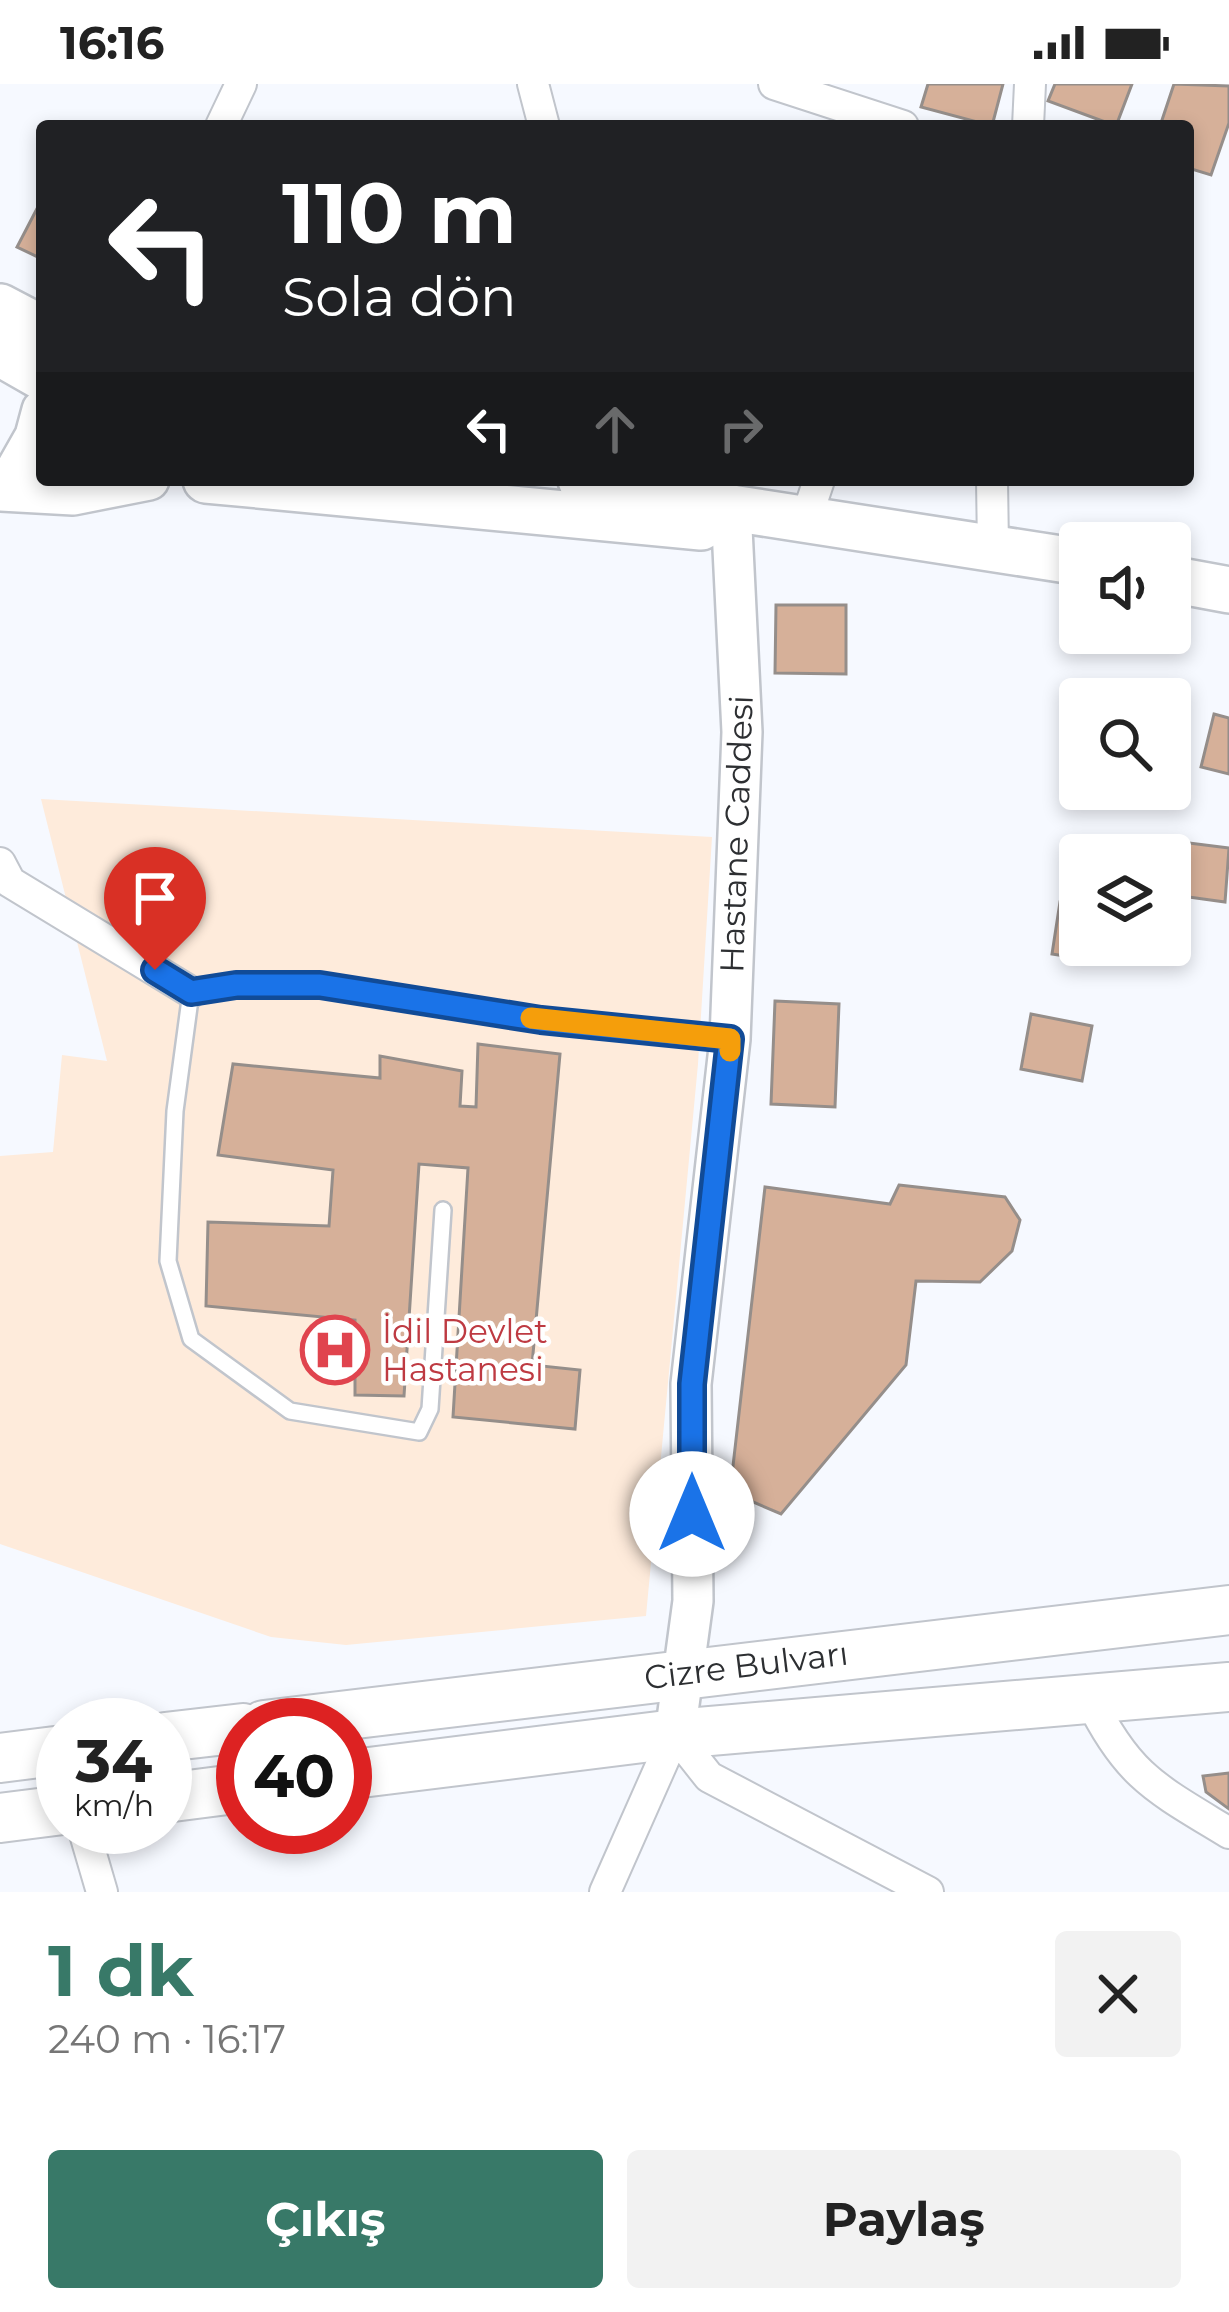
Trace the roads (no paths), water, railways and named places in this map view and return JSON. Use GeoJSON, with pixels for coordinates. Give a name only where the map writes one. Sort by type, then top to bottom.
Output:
{"type":"FeatureCollection","features":[{"type":"Feature","properties":{"kind":"main road"},"geometry":{"type":"LineString","coordinates":[[0,307],[30,365]]}},
{"type":"Feature","properties":{"kind":"main road"},"geometry":{"type":"LineString","coordinates":[[269,486],[700,527],[731,508],[812,499],[993,547],[1059,558]]}},
{"type":"Feature","properties":{"kind":"main road"},"geometry":{"type":"LineString","coordinates":[[639,486],[688,491],[731,508]]}},
{"type":"Feature","properties":{"kind":"main road"},"geometry":{"type":"LineString","coordinates":[[1191,583],[1229,590]]}},
{"type":"Feature","properties":{"kind":"main road","name":"Cizre Bulvarı"},"geometry":{"type":"LineString","coordinates":[[372,1711],[1229,1610]]}},
{"type":"Feature","properties":{"kind":"main road","name":"Cizre Bulvarı"},"geometry":{"type":"LineString","coordinates":[[372,1772],[675,1734],[1229,1687]]}},
{"type":"Feature","properties":{"kind":"main road"},"geometry":{"type":"LineString","coordinates":[[0,1758],[36,1753]]}},
{"type":"Feature","properties":{"kind":"main road"},"geometry":{"type":"LineString","coordinates":[[0,1818],[36,1813]]}},
{"type":"Feature","properties":{"kind":"street"},"geometry":{"type":"LineString","coordinates":[[223,120],[242,84]]}},
{"type":"Feature","properties":{"kind":"street"},"geometry":{"type":"LineString","coordinates":[[533,84],[542,120]]}},
{"type":"Feature","properties":{"kind":"street"},"geometry":{"type":"LineString","coordinates":[[774,84],[884,120]]}},
{"type":"Feature","properties":{"kind":"street"},"geometry":{"type":"LineString","coordinates":[[1028,120],[1030,84]]}},
{"type":"Feature","properties":{"kind":"street"},"geometry":{"type":"LineString","coordinates":[[2,490],[36,432]]}},
{"type":"Feature","properties":{"kind":"street"},"geometry":{"type":"LineString","coordinates":[[2,490],[36,458]]}},
{"type":"Feature","properties":{"kind":"street"},"geometry":{"type":"LineString","coordinates":[[2,490],[73,495],[119,486]]}},
{"type":"Feature","properties":{"kind":"street"},"geometry":{"type":"LineString","coordinates":[[992,486],[993,547]]}},
{"type":"Feature","properties":{"kind":"street","name":"Hastane Caddesi"},"geometry":{"type":"LineString","coordinates":[[675,1734],[693,1601],[692,1384],[730,1039],[742,732],[731,508]]}},
{"type":"Feature","properties":{"kind":"street"},"geometry":{"type":"LineString","coordinates":[[0,863],[10,883],[191,992]]}},
{"type":"Feature","properties":{"kind":"street"},"geometry":{"type":"LineString","coordinates":[[1090,1699],[1113,1745],[1144,1781],[1229,1833]]}},
{"type":"Feature","properties":{"kind":"street"},"geometry":{"type":"LineString","coordinates":[[605,1892],[675,1734],[709,1777],[928,1892]]}},
{"type":"Feature","properties":{"kind":"street"},"geometry":{"type":"LineString","coordinates":[[91,1854],[102,1892]]}},
{"type":"Feature","properties":{"kind":"lane"},"geometry":{"type":"LineString","coordinates":[[443,1210],[430,1408],[419,1432],[290,1411],[190,1339],[169,1261],[175,1111],[191,992],[236,985],[320,985],[541,1020],[730,1039]]}},
{"type":"Feature","properties":{"kind":"place","name":"İdil Devlet Hastanesi"},"geometry":{"type":"Point","coordinates":[335,1350]}}]}
